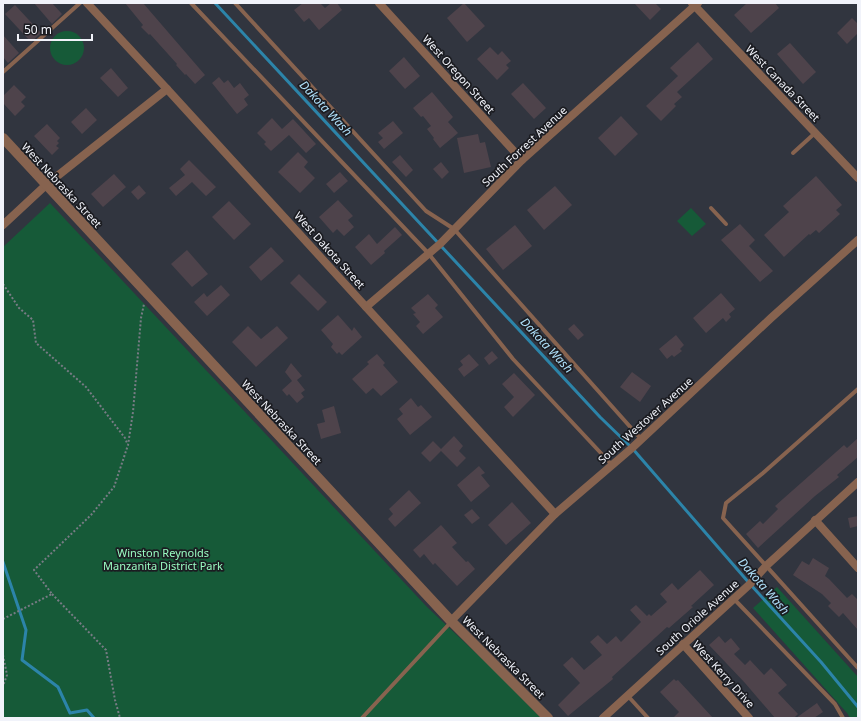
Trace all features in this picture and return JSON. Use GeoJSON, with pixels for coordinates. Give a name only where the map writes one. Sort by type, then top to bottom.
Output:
{"type":"FeatureCollection","features":[{"type":"Feature","properties":{"kind":"street","name":"West Dakota Street"},"geometry":{"type":"LineString","coordinates":[[87,3],[555,514]]}},
{"type":"Feature","properties":{"kind":"street","name":"West Oregon Street"},"geometry":{"type":"LineString","coordinates":[[379,3],[522,160]]}},
{"type":"Feature","properties":{"kind":"street","name":"South Forrest Avenue"},"geometry":{"type":"LineString","coordinates":[[366,306],[428,254],[522,160],[695,4]]}},
{"type":"Feature","properties":{"kind":"street","name":"West Canada Street"},"geometry":{"type":"LineString","coordinates":[[695,4],[858,178]]}},
{"type":"Feature","properties":{"kind":"street"},"geometry":{"type":"LineString","coordinates":[[3,225],[46,185],[167,89]]}},
{"type":"Feature","properties":{"kind":"street","name":"West Nebraska Street"},"geometry":{"type":"LineString","coordinates":[[3,138],[451,621],[548,718]]}},
{"type":"Feature","properties":{"kind":"street","name":"South Westover Avenue"},"geometry":{"type":"LineString","coordinates":[[451,621],[555,514],[641,439],[771,318],[858,240]]}},
{"type":"Feature","properties":{"kind":"street","name":"South Oriole Avenue"},"geometry":{"type":"LineString","coordinates":[[603,718],[750,584],[766,566],[858,482]]}},
{"type":"Feature","properties":{"kind":"street"},"geometry":{"type":"LineString","coordinates":[[815,520],[858,568]]}},
{"type":"Feature","properties":{"kind":"street","name":"West Kerry Drive"},"geometry":{"type":"LineString","coordinates":[[683,644],[749,718]]}},
{"type":"Feature","properties":{"kind":"lane"},"geometry":{"type":"LineString","coordinates":[[3,72],[80,3]]}},
{"type":"Feature","properties":{"kind":"lane"},"geometry":{"type":"LineString","coordinates":[[191,3],[428,254],[512,358],[612,465]]}},
{"type":"Feature","properties":{"kind":"lane"},"geometry":{"type":"LineString","coordinates":[[235,3],[426,210],[454,229],[641,439]]}},
{"type":"Feature","properties":{"kind":"lane"},"geometry":{"type":"LineString","coordinates":[[793,153],[815,133]]}},
{"type":"Feature","properties":{"kind":"lane"},"geometry":{"type":"LineString","coordinates":[[711,208],[726,224]]}},
{"type":"Feature","properties":{"kind":"lane"},"geometry":{"type":"LineString","coordinates":[[858,389],[726,503],[722,518],[858,668]]}},
{"type":"Feature","properties":{"kind":"lane"},"geometry":{"type":"LineString","coordinates":[[734,598],[835,704],[843,718]]}},
{"type":"Feature","properties":{"kind":"lane"},"geometry":{"type":"LineString","coordinates":[[362,718],[451,621]]}},
{"type":"Feature","properties":{"kind":"lane"},"geometry":{"type":"LineString","coordinates":[[627,696],[648,718]]}},
{"type":"Feature","properties":{"kind":"path"},"geometry":{"type":"LineString","coordinates":[[3,284],[19,308],[33,320],[36,342],[86,388],[126,438],[128,445]]}},
{"type":"Feature","properties":{"kind":"path"},"geometry":{"type":"LineString","coordinates":[[120,718],[115,700],[106,650],[52,594],[34,570],[91,515],[114,486],[128,445],[133,412],[141,318],[147,295]]}},
{"type":"Feature","properties":{"kind":"path"},"geometry":{"type":"LineString","coordinates":[[3,619],[52,594]]}},
{"type":"Feature","properties":{"kind":"path"},"geometry":{"type":"LineString","coordinates":[[3,655],[7,675],[3,686]]}},
{"type":"Feature","properties":{"kind":"green space"},"geometry":{"type":"Polygon","coordinates":[[[64,31],[70,31],[79,36],[83,42],[83,54],[79,60],[70,65],[64,65],[55,60],[50,51],[50,45],[55,36],[64,31]]]}},
{"type":"Feature","properties":{"kind":"green space","name":"Winston Reynolds Manzanita District Park"},"geometry":{"type":"Polygon","coordinates":[[[50,203],[427,607],[493,669],[541,718],[3,718],[3,247],[50,203]]]}},
{"type":"Feature","properties":{"kind":"green space"},"geometry":{"type":"Polygon","coordinates":[[[691,208],[706,224],[692,236],[677,221],[691,208]]]}},
{"type":"Feature","properties":{"kind":"green space"},"geometry":{"type":"Polygon","coordinates":[[[777,587],[858,677],[858,718],[850,718],[753,608],[777,587]]]}},
{"type":"Feature","properties":{"kind":"building"},"geometry":{"type":"Polygon","coordinates":[[[34,3],[52,3],[62,14],[52,24],[34,3]]]}},
{"type":"Feature","properties":{"kind":"building"},"geometry":{"type":"Polygon","coordinates":[[[125,3],[143,3],[205,75],[195,84],[186,74],[185,75],[150,34],[149,35],[141,27],[143,25],[125,3]]]}},
{"type":"Feature","properties":{"kind":"building"},"geometry":{"type":"Polygon","coordinates":[[[303,3],[320,3],[325,8],[331,3],[337,3],[342,10],[319,30],[309,18],[304,22],[294,10],[303,3]]]}},
{"type":"Feature","properties":{"kind":"building"},"geometry":{"type":"Polygon","coordinates":[[[464,3],[485,26],[467,42],[447,18],[464,3]]]}},
{"type":"Feature","properties":{"kind":"building"},"geometry":{"type":"Polygon","coordinates":[[[634,3],[655,3],[661,9],[650,20],[634,3]]]}},
{"type":"Feature","properties":{"kind":"building"},"geometry":{"type":"Polygon","coordinates":[[[747,3],[775,3],[779,8],[751,33],[734,15],[747,3]]]}},
{"type":"Feature","properties":{"kind":"building"},"geometry":{"type":"Polygon","coordinates":[[[15,5],[41,33],[31,42],[5,14],[15,5]]]}},
{"type":"Feature","properties":{"kind":"building"},"geometry":{"type":"Polygon","coordinates":[[[852,18],[858,24],[858,33],[847,44],[837,33],[852,18]]]}},
{"type":"Feature","properties":{"kind":"building"},"geometry":{"type":"Polygon","coordinates":[[[3,35],[19,53],[8,63],[3,57],[3,35]]]}},
{"type":"Feature","properties":{"kind":"building"},"geometry":{"type":"Polygon","coordinates":[[[698,42],[713,59],[677,92],[682,97],[674,104],[676,106],[661,121],[646,106],[678,76],[670,68],[698,42]]]}},
{"type":"Feature","properties":{"kind":"building"},"geometry":{"type":"Polygon","coordinates":[[[790,43],[816,72],[803,84],[777,54],[790,43]]]}},
{"type":"Feature","properties":{"kind":"building"},"geometry":{"type":"Polygon","coordinates":[[[490,47],[498,55],[502,51],[511,61],[506,65],[509,68],[497,80],[477,59],[490,47]]]}},
{"type":"Feature","properties":{"kind":"building"},"geometry":{"type":"Polygon","coordinates":[[[404,57],[420,76],[405,89],[389,71],[404,57]]]}},
{"type":"Feature","properties":{"kind":"building"},"geometry":{"type":"Polygon","coordinates":[[[111,68],[128,88],[118,97],[100,78],[111,68]]]}},
{"type":"Feature","properties":{"kind":"building"},"geometry":{"type":"Polygon","coordinates":[[[219,77],[224,83],[228,80],[234,88],[240,83],[249,95],[244,99],[248,105],[237,114],[212,83],[219,77]]]}},
{"type":"Feature","properties":{"kind":"building"},"geometry":{"type":"Polygon","coordinates":[[[523,83],[546,108],[534,119],[511,94],[523,83]]]}},
{"type":"Feature","properties":{"kind":"building"},"geometry":{"type":"Polygon","coordinates":[[[14,85],[26,97],[21,102],[25,106],[15,116],[3,103],[3,96],[14,85]]]}},
{"type":"Feature","properties":{"kind":"building"},"geometry":{"type":"Polygon","coordinates":[[[432,92],[453,117],[448,122],[458,133],[440,148],[427,129],[431,126],[423,116],[421,117],[413,108],[432,92]]]}},
{"type":"Feature","properties":{"kind":"building"},"geometry":{"type":"Polygon","coordinates":[[[86,108],[97,120],[82,134],[71,122],[86,108]]]}},
{"type":"Feature","properties":{"kind":"building"},"geometry":{"type":"Polygon","coordinates":[[[621,116],[638,134],[615,156],[598,138],[621,116]]]}},
{"type":"Feature","properties":{"kind":"building"},"geometry":{"type":"Polygon","coordinates":[[[272,118],[282,129],[293,119],[316,144],[306,153],[289,135],[271,151],[264,144],[266,142],[257,133],[272,118]]]}},
{"type":"Feature","properties":{"kind":"building"},"geometry":{"type":"Polygon","coordinates":[[[393,121],[403,133],[384,149],[378,142],[383,138],[378,133],[393,121]]]}},
{"type":"Feature","properties":{"kind":"building"},"geometry":{"type":"Polygon","coordinates":[[[47,124],[60,138],[57,141],[59,143],[56,146],[59,148],[52,155],[34,136],[47,124]]]}},
{"type":"Feature","properties":{"kind":"building"},"geometry":{"type":"Polygon","coordinates":[[[478,134],[480,143],[485,142],[491,167],[464,173],[457,138],[478,134]]]}},
{"type":"Feature","properties":{"kind":"building"},"geometry":{"type":"Polygon","coordinates":[[[298,152],[308,162],[304,167],[315,178],[300,193],[278,172],[298,152]]]}},
{"type":"Feature","properties":{"kind":"building"},"geometry":{"type":"Polygon","coordinates":[[[400,155],[413,170],[406,177],[392,162],[400,155]]]}},
{"type":"Feature","properties":{"kind":"building"},"geometry":{"type":"Polygon","coordinates":[[[189,160],[216,187],[206,196],[192,182],[176,196],[169,188],[185,175],[180,169],[189,160]]]}},
{"type":"Feature","properties":{"kind":"building"},"geometry":{"type":"Polygon","coordinates":[[[441,162],[449,172],[442,179],[433,169],[441,162]]]}},
{"type":"Feature","properties":{"kind":"building"},"geometry":{"type":"Polygon","coordinates":[[[340,172],[348,181],[334,193],[326,184],[340,172]]]}},
{"type":"Feature","properties":{"kind":"building"},"geometry":{"type":"Polygon","coordinates":[[[114,174],[126,187],[103,207],[91,194],[114,174]]]}},
{"type":"Feature","properties":{"kind":"building"},"geometry":{"type":"Polygon","coordinates":[[[816,176],[842,205],[836,210],[840,214],[819,233],[816,230],[810,235],[809,234],[784,257],[764,235],[789,212],[783,206],[816,176]]]}},
{"type":"Feature","properties":{"kind":"building"},"geometry":{"type":"Polygon","coordinates":[[[139,185],[146,193],[138,200],[131,192],[139,185]]]}},
{"type":"Feature","properties":{"kind":"building"},"geometry":{"type":"Polygon","coordinates":[[[555,186],[572,205],[544,230],[527,210],[555,186]]]}},
{"type":"Feature","properties":{"kind":"building"},"geometry":{"type":"Polygon","coordinates":[[[338,200],[353,216],[348,220],[354,227],[344,236],[337,229],[333,233],[319,217],[338,200]]]}},
{"type":"Feature","properties":{"kind":"building"},"geometry":{"type":"Polygon","coordinates":[[[229,201],[251,224],[234,240],[212,217],[229,201]]]}},
{"type":"Feature","properties":{"kind":"building"},"geometry":{"type":"Polygon","coordinates":[[[740,224],[755,240],[749,246],[773,271],[760,282],[721,240],[740,224]]]}},
{"type":"Feature","properties":{"kind":"building"},"geometry":{"type":"Polygon","coordinates":[[[515,225],[532,246],[503,270],[486,249],[515,225]]]}},
{"type":"Feature","properties":{"kind":"building"},"geometry":{"type":"Polygon","coordinates":[[[395,227],[402,235],[371,265],[355,247],[369,234],[377,244],[395,227]]]}},
{"type":"Feature","properties":{"kind":"building"},"geometry":{"type":"Polygon","coordinates":[[[271,247],[284,261],[261,281],[249,267],[271,247]]]}},
{"type":"Feature","properties":{"kind":"building"},"geometry":{"type":"Polygon","coordinates":[[[187,250],[208,274],[192,287],[171,264],[187,250]]]}},
{"type":"Feature","properties":{"kind":"building"},"geometry":{"type":"Polygon","coordinates":[[[299,274],[327,302],[318,311],[290,283],[299,274]]]}},
{"type":"Feature","properties":{"kind":"building"},"geometry":{"type":"Polygon","coordinates":[[[221,285],[230,295],[207,316],[194,302],[204,293],[207,297],[221,285]]]}},
{"type":"Feature","properties":{"kind":"building"},"geometry":{"type":"Polygon","coordinates":[[[721,293],[735,309],[729,314],[731,317],[726,322],[723,318],[706,333],[693,318],[721,293]]]}},
{"type":"Feature","properties":{"kind":"building"},"geometry":{"type":"Polygon","coordinates":[[[428,294],[438,305],[435,308],[443,317],[423,334],[416,326],[420,322],[413,314],[416,313],[411,308],[428,294]]]}},
{"type":"Feature","properties":{"kind":"building"},"geometry":{"type":"Polygon","coordinates":[[[338,315],[352,331],[354,327],[362,337],[342,355],[339,352],[337,354],[331,347],[333,344],[321,330],[338,315]]]}},
{"type":"Feature","properties":{"kind":"building"},"geometry":{"type":"Polygon","coordinates":[[[574,324],[584,335],[578,340],[568,329],[574,324]]]}},
{"type":"Feature","properties":{"kind":"building"},"geometry":{"type":"Polygon","coordinates":[[[248,326],[261,339],[277,326],[288,338],[256,367],[232,342],[248,326]]]}},
{"type":"Feature","properties":{"kind":"building"},"geometry":{"type":"Polygon","coordinates":[[[676,335],[684,345],[680,349],[682,351],[674,357],[672,355],[667,359],[659,349],[676,335]]]}},
{"type":"Feature","properties":{"kind":"building"},"geometry":{"type":"Polygon","coordinates":[[[492,351],[498,358],[489,365],[484,358],[492,351]]]}},
{"type":"Feature","properties":{"kind":"building"},"geometry":{"type":"Polygon","coordinates":[[[377,354],[385,363],[383,365],[398,382],[381,396],[373,388],[366,394],[352,379],[369,364],[367,362],[377,354]]]}},
{"type":"Feature","properties":{"kind":"building"},"geometry":{"type":"Polygon","coordinates":[[[469,354],[479,365],[464,377],[458,369],[463,365],[460,361],[469,354]]]}},
{"type":"Feature","properties":{"kind":"building"},"geometry":{"type":"Polygon","coordinates":[[[291,363],[302,376],[297,380],[305,390],[301,393],[304,397],[297,403],[289,394],[287,396],[282,390],[292,381],[285,372],[291,363]]]}},
{"type":"Feature","properties":{"kind":"building"},"geometry":{"type":"Polygon","coordinates":[[[632,372],[651,386],[640,402],[620,387],[632,372]]]}},
{"type":"Feature","properties":{"kind":"building"},"geometry":{"type":"Polygon","coordinates":[[[514,373],[535,395],[513,417],[504,407],[514,397],[502,384],[514,373]]]}},
{"type":"Feature","properties":{"kind":"building"},"geometry":{"type":"Polygon","coordinates":[[[411,398],[418,407],[421,405],[432,417],[410,435],[397,419],[403,414],[399,409],[411,398]]]}},
{"type":"Feature","properties":{"kind":"building"},"geometry":{"type":"Polygon","coordinates":[[[334,406],[341,433],[321,439],[317,424],[325,422],[322,410],[334,406]]]}},
{"type":"Feature","properties":{"kind":"building"},"geometry":{"type":"Polygon","coordinates":[[[454,436],[463,446],[459,451],[466,458],[457,467],[441,451],[430,462],[421,453],[433,441],[441,449],[454,436]]]}},
{"type":"Feature","properties":{"kind":"building"},"geometry":{"type":"Polygon","coordinates":[[[858,438],[858,457],[837,475],[839,477],[815,496],[758,548],[746,534],[760,521],[763,524],[778,509],[775,506],[844,445],[847,448],[858,438]]]}},
{"type":"Feature","properties":{"kind":"building"},"geometry":{"type":"Polygon","coordinates":[[[479,466],[485,473],[481,475],[490,486],[471,502],[457,485],[479,466]]]}},
{"type":"Feature","properties":{"kind":"building"},"geometry":{"type":"Polygon","coordinates":[[[409,490],[421,503],[395,527],[388,519],[393,514],[389,509],[409,490]]]}},
{"type":"Feature","properties":{"kind":"building"},"geometry":{"type":"Polygon","coordinates":[[[512,502],[531,523],[506,545],[488,525],[512,502]]]}},
{"type":"Feature","properties":{"kind":"building"},"geometry":{"type":"Polygon","coordinates":[[[472,509],[480,518],[472,524],[464,515],[472,509]]]}},
{"type":"Feature","properties":{"kind":"building"},"geometry":{"type":"Polygon","coordinates":[[[858,516],[858,526],[850,528],[848,518],[858,516]]]}},
{"type":"Feature","properties":{"kind":"building"},"geometry":{"type":"Polygon","coordinates":[[[441,525],[457,543],[452,547],[475,569],[457,586],[435,563],[433,565],[424,554],[420,558],[413,550],[441,525]]]}},
{"type":"Feature","properties":{"kind":"building"},"geometry":{"type":"Polygon","coordinates":[[[813,558],[829,568],[825,576],[847,598],[852,594],[858,600],[858,630],[843,613],[839,617],[828,606],[831,603],[822,594],[793,575],[802,561],[809,565],[813,558]]]}},
{"type":"Feature","properties":{"kind":"building"},"geometry":{"type":"Polygon","coordinates":[[[700,570],[714,585],[691,606],[693,607],[669,628],[667,627],[612,677],[613,679],[568,716],[558,705],[580,683],[563,665],[572,657],[584,670],[602,655],[590,642],[598,635],[607,644],[616,636],[621,642],[641,622],[630,610],[636,605],[647,616],[649,614],[651,616],[667,602],[660,594],[672,583],[678,590],[700,570]]]}},
{"type":"Feature","properties":{"kind":"building"},"geometry":{"type":"Polygon","coordinates":[[[719,636],[725,643],[731,638],[740,649],[734,654],[745,665],[750,660],[764,675],[771,668],[787,685],[778,693],[798,714],[794,718],[775,718],[745,683],[709,645],[719,636]]]}},
{"type":"Feature","properties":{"kind":"building"},"geometry":{"type":"Polygon","coordinates":[[[674,679],[676,681],[678,680],[713,718],[673,718],[679,712],[660,692],[674,679]]]}},
{"type":"Feature","properties":{"kind":"building"},"geometry":{"type":"Polygon","coordinates":[[[817,703],[823,712],[814,718],[796,718],[817,703]]]}},
{"type":"Feature","properties":{"kind":"waterway","name":"Dakota Wash"},"geometry":{"type":"LineString","coordinates":[[215,3],[600,417],[632,448],[750,584],[821,662],[858,707]]}},
{"type":"Feature","properties":{"kind":"waterway"},"geometry":{"type":"LineString","coordinates":[[3,562],[26,630],[22,660],[58,687],[70,713],[87,710],[94,718]]}}]}
